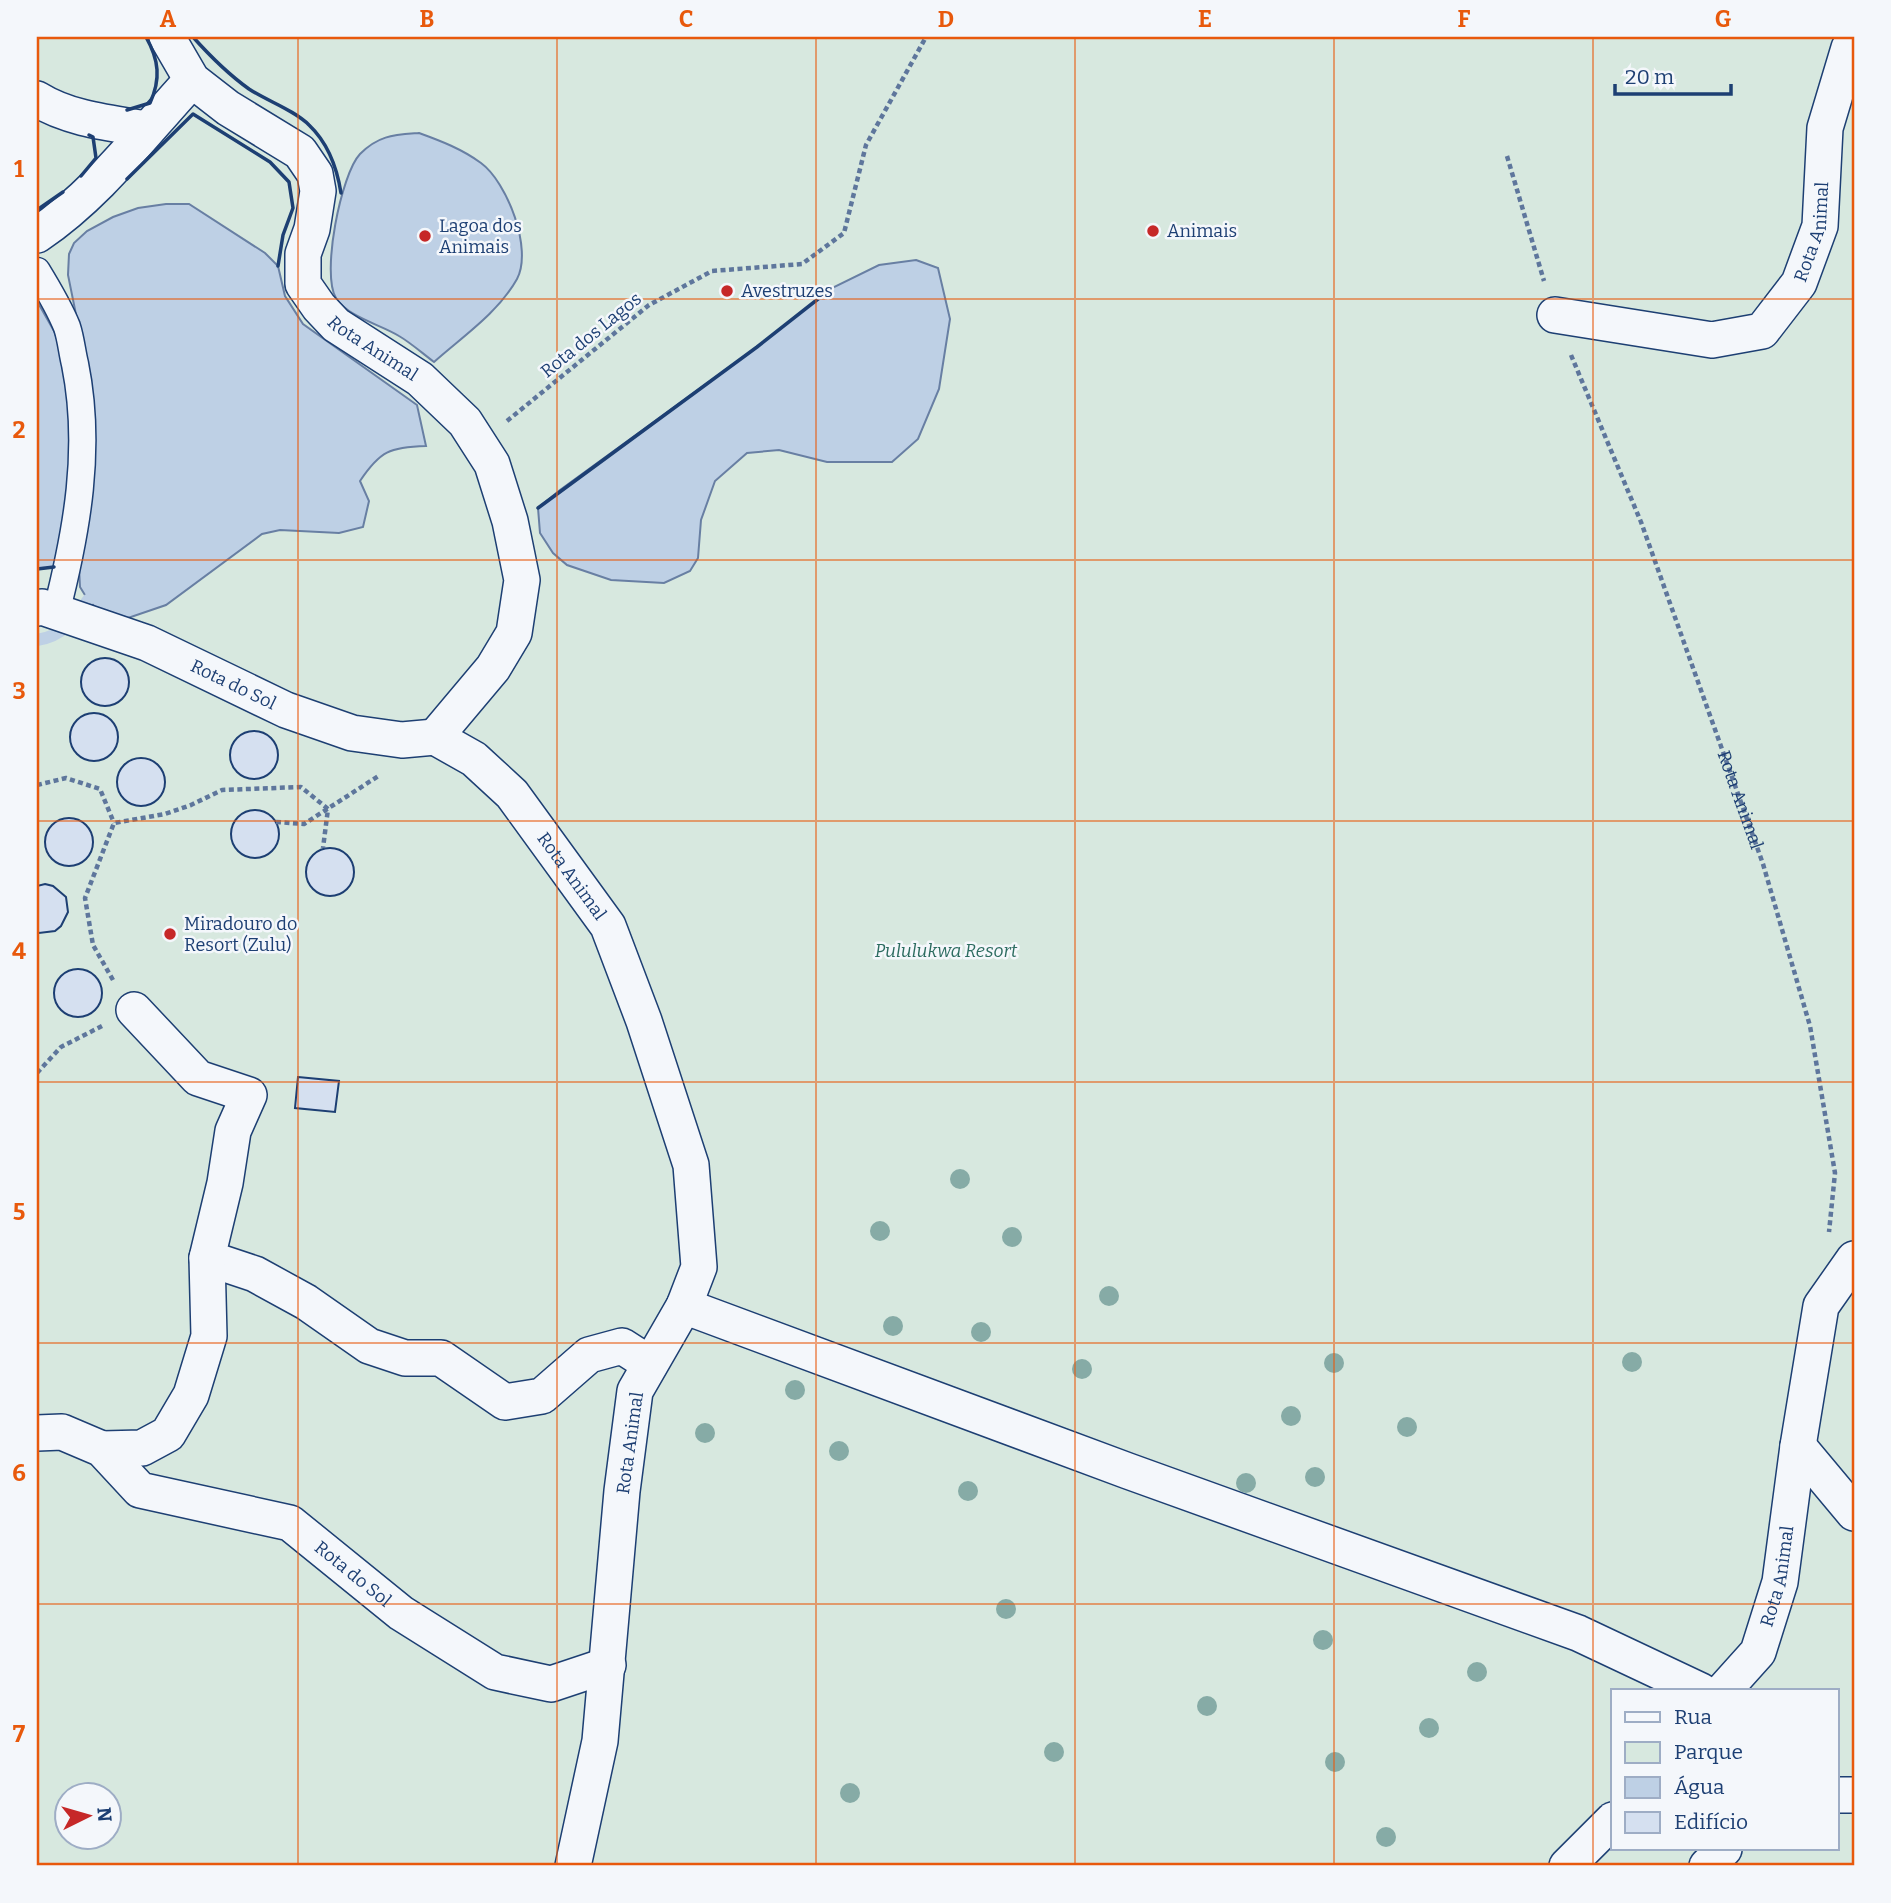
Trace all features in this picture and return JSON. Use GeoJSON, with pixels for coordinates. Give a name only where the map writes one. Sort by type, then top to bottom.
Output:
{"type":"FeatureCollection","features":[{"type":"Feature","properties":{"kind":"street"},"geometry":{"type":"LineString","coordinates":[[37,235],[108,175],[192,80],[167,37]]}},
{"type":"Feature","properties":{"kind":"street","name":"Rota Animal"},"geometry":{"type":"LineString","coordinates":[[1555,315],[1712,340],[1762,331],[1799,283],[1820,226],[1825,128],[1849,48],[1854,40]]}},
{"type":"Feature","properties":{"kind":"street","name":"Rota Animal"},"geometry":{"type":"LineString","coordinates":[[192,80],[228,108],[300,152],[315,174],[318,191],[312,229],[303,254],[303,284],[318,307],[336,325],[420,379],[465,422],[492,464],[522,580],[514,633],[493,668],[435,737],[474,759],[512,794],[608,926],[644,1021],[691,1165],[698,1267],[684,1306],[635,1391],[622,1491],[600,1741],[573,1866]]}},
{"type":"Feature","properties":{"kind":"street"},"geometry":{"type":"LineString","coordinates":[[37,99],[91,120],[147,129]]}},
{"type":"Feature","properties":{"kind":"street"},"geometry":{"type":"LineString","coordinates":[[37,271],[68,330],[79,384],[83,448],[79,511],[47,610]]}},
{"type":"Feature","properties":{"kind":"street","name":"Rota do Sol"},"geometry":{"type":"LineString","coordinates":[[47,610],[147,643],[286,710],[352,733],[402,740],[435,737]]}},
{"type":"Feature","properties":{"kind":"street","name":"Rota do Sol"},"geometry":{"type":"LineString","coordinates":[[102,1449],[142,1448],[168,1434],[191,1395],[209,1336],[207,1258],[225,1183],[233,1131],[250,1095],[198,1078],[134,1010]]}},
{"type":"Feature","properties":{"kind":"street","name":"Rota Animal"},"geometry":{"type":"LineString","coordinates":[[1725,1689],[1758,1652],[1780,1582],[1798,1446],[1821,1306],[1841,1249]]}},
{"type":"Feature","properties":{"kind":"street"},"geometry":{"type":"LineString","coordinates":[[207,1258],[256,1274],[306,1302],[369,1346],[405,1358],[441,1358],[505,1402],[541,1396],[590,1355],[622,1346],[650,1364]]}},
{"type":"Feature","properties":{"kind":"street"},"geometry":{"type":"LineString","coordinates":[[684,1306],[1115,1466],[1578,1633],[1697,1689]]}},
{"type":"Feature","properties":{"kind":"street","name":"Rota do Sol"},"geometry":{"type":"LineString","coordinates":[[37,1433],[62,1432],[102,1449],[140,1490],[290,1522],[401,1613],[495,1672],[551,1684],[608,1665]]}},
{"type":"Feature","properties":{"kind":"street"},"geometry":{"type":"LineString","coordinates":[[1798,1446],[1854,1513]]}},
{"type":"Feature","properties":{"kind":"street"},"geometry":{"type":"LineString","coordinates":[[1567,1866],[1611,1822]]}},
{"type":"Feature","properties":{"kind":"street"},"geometry":{"type":"LineString","coordinates":[[1707,1866],[1723,1850]]}},
{"type":"Feature","properties":{"kind":"path","name":"Rota dos Lagos"},"geometry":{"type":"LineString","coordinates":[[479,444],[649,305],[712,271],[802,264],[844,233],[866,145],[926,37]]}},
{"type":"Feature","properties":{"kind":"path","name":"Rota Animal"},"geometry":{"type":"LineString","coordinates":[[1507,156],[1555,315],[1641,522],[1763,864],[1810,1026],[1835,1173],[1841,1249]]}},
{"type":"Feature","properties":{"kind":"path"},"geometry":{"type":"LineString","coordinates":[[276,822],[304,824],[387,771],[373,736]]}},
{"type":"Feature","properties":{"kind":"path"},"geometry":{"type":"LineString","coordinates":[[37,785],[66,778],[100,789],[114,823],[85,898],[93,945],[134,1010],[61,1047],[37,1073]]}},
{"type":"Feature","properties":{"kind":"path"},"geometry":{"type":"LineString","coordinates":[[114,823],[165,814],[222,790],[301,787],[328,809]]}},
{"type":"Feature","properties":{"kind":"path"},"geometry":{"type":"LineString","coordinates":[[323,848],[328,809]]}},
{"type":"Feature","properties":{"kind":"green space","name":"Pululukwa Resort"},"geometry":{"type":"Polygon","coordinates":[[[37,37],[1854,37],[1854,1866],[37,1866],[37,37]]]}},
{"type":"Feature","properties":{"kind":"water"},"geometry":{"type":"Polygon","coordinates":[[[419,133],[466,154],[491,172],[515,217],[522,251],[517,279],[500,303],[434,362],[399,336],[349,311],[336,298],[332,286],[335,224],[353,165],[360,154],[380,140],[419,133]]]}},
{"type":"Feature","properties":{"kind":"water"},"geometry":{"type":"Polygon","coordinates":[[[189,204],[265,253],[278,266],[285,296],[303,324],[417,405],[426,446],[387,453],[367,471],[360,481],[369,501],[363,527],[339,533],[280,530],[262,534],[166,605],[128,618],[104,616],[88,600],[80,587],[78,548],[83,349],[68,275],[69,254],[74,243],[87,231],[113,217],[138,208],[189,204]]]}},
{"type":"Feature","properties":{"kind":"water"},"geometry":{"type":"Polygon","coordinates":[[[916,260],[938,268],[950,319],[939,389],[918,439],[892,462],[827,462],[779,450],[747,453],[715,481],[701,520],[698,558],[690,571],[664,583],[611,580],[567,565],[553,553],[540,533],[538,508],[560,490],[757,347],[832,288],[879,265],[916,260]]]}},
{"type":"Feature","properties":{"kind":"water"},"geometry":{"type":"Polygon","coordinates":[[[37,301],[54,331],[66,363],[75,485],[54,567],[37,569],[37,301]]]}},
{"type":"Feature","properties":{"kind":"building"},"geometry":{"type":"Polygon","coordinates":[[[105,658],[122,665],[129,682],[122,699],[105,706],[88,699],[81,682],[88,665],[105,658]]]}},
{"type":"Feature","properties":{"kind":"building"},"geometry":{"type":"Polygon","coordinates":[[[94,713],[111,720],[118,737],[111,754],[94,761],[77,754],[70,737],[77,720],[94,713]]]}},
{"type":"Feature","properties":{"kind":"building"},"geometry":{"type":"Polygon","coordinates":[[[254,731],[271,738],[278,755],[271,772],[254,779],[237,772],[230,755],[237,738],[254,731]]]}},
{"type":"Feature","properties":{"kind":"building"},"geometry":{"type":"Polygon","coordinates":[[[141,758],[158,765],[165,782],[158,799],[141,806],[124,799],[117,782],[124,765],[141,758]]]}},
{"type":"Feature","properties":{"kind":"building"},"geometry":{"type":"Polygon","coordinates":[[[255,810],[272,817],[279,834],[272,851],[255,858],[238,851],[231,834],[238,817],[255,810]]]}},
{"type":"Feature","properties":{"kind":"building"},"geometry":{"type":"Polygon","coordinates":[[[69,818],[86,825],[93,842],[86,859],[69,866],[52,859],[45,842],[52,825],[69,818]]]}},
{"type":"Feature","properties":{"kind":"building"},"geometry":{"type":"Polygon","coordinates":[[[330,848],[347,855],[354,872],[347,889],[330,896],[313,889],[306,872],[313,855],[330,848]]]}},
{"type":"Feature","properties":{"kind":"building"},"geometry":{"type":"Polygon","coordinates":[[[37,886],[53,886],[66,897],[68,912],[61,926],[55,931],[39,933],[37,886]]]}},
{"type":"Feature","properties":{"kind":"building"},"geometry":{"type":"Polygon","coordinates":[[[78,969],[95,976],[102,993],[95,1010],[78,1017],[61,1010],[54,993],[61,976],[78,969]]]}},
{"type":"Feature","properties":{"kind":"building"},"geometry":{"type":"Polygon","coordinates":[[[298,1077],[339,1081],[335,1112],[295,1108],[298,1077]]]}},
{"type":"Feature","properties":{"kind":"waterway"},"geometry":{"type":"LineString","coordinates":[[37,640],[61,631],[88,600]]}},
{"type":"Feature","properties":{"kind":"wall"},"geometry":{"type":"LineString","coordinates":[[127,110],[150,103],[156,86],[156,62],[146,37]]}},
{"type":"Feature","properties":{"kind":"wall"},"geometry":{"type":"LineString","coordinates":[[193,37],[241,83],[309,125],[331,156],[341,193]]}},
{"type":"Feature","properties":{"kind":"wall"},"geometry":{"type":"LineString","coordinates":[[127,179],[193,114],[270,162],[289,182],[293,208],[283,235],[278,266]]}},
{"type":"Feature","properties":{"kind":"wall"},"geometry":{"type":"LineString","coordinates":[[81,176],[96,158],[93,137],[89,135]]}},
{"type":"Feature","properties":{"kind":"wall"},"geometry":{"type":"LineString","coordinates":[[37,210],[63,192]]}},
{"type":"Feature","properties":{"kind":"wall"},"geometry":{"type":"LineString","coordinates":[[538,508],[757,347],[832,288]]}},
{"type":"Feature","properties":{"kind":"wall"},"geometry":{"type":"LineString","coordinates":[[37,569],[54,567]]}},
{"type":"Feature","properties":{"kind":"place","name":"Animais"},"geometry":{"type":"Point","coordinates":[1153,231]}},
{"type":"Feature","properties":{"kind":"place","name":"Lagoa dos Animais"},"geometry":{"type":"Point","coordinates":[425,236]}},
{"type":"Feature","properties":{"kind":"place","name":"Avestruzes"},"geometry":{"type":"Point","coordinates":[727,291]}},
{"type":"Feature","properties":{"kind":"place","name":"Miradouro do Resort (Zulu)"},"geometry":{"type":"Point","coordinates":[170,934]}}]}
